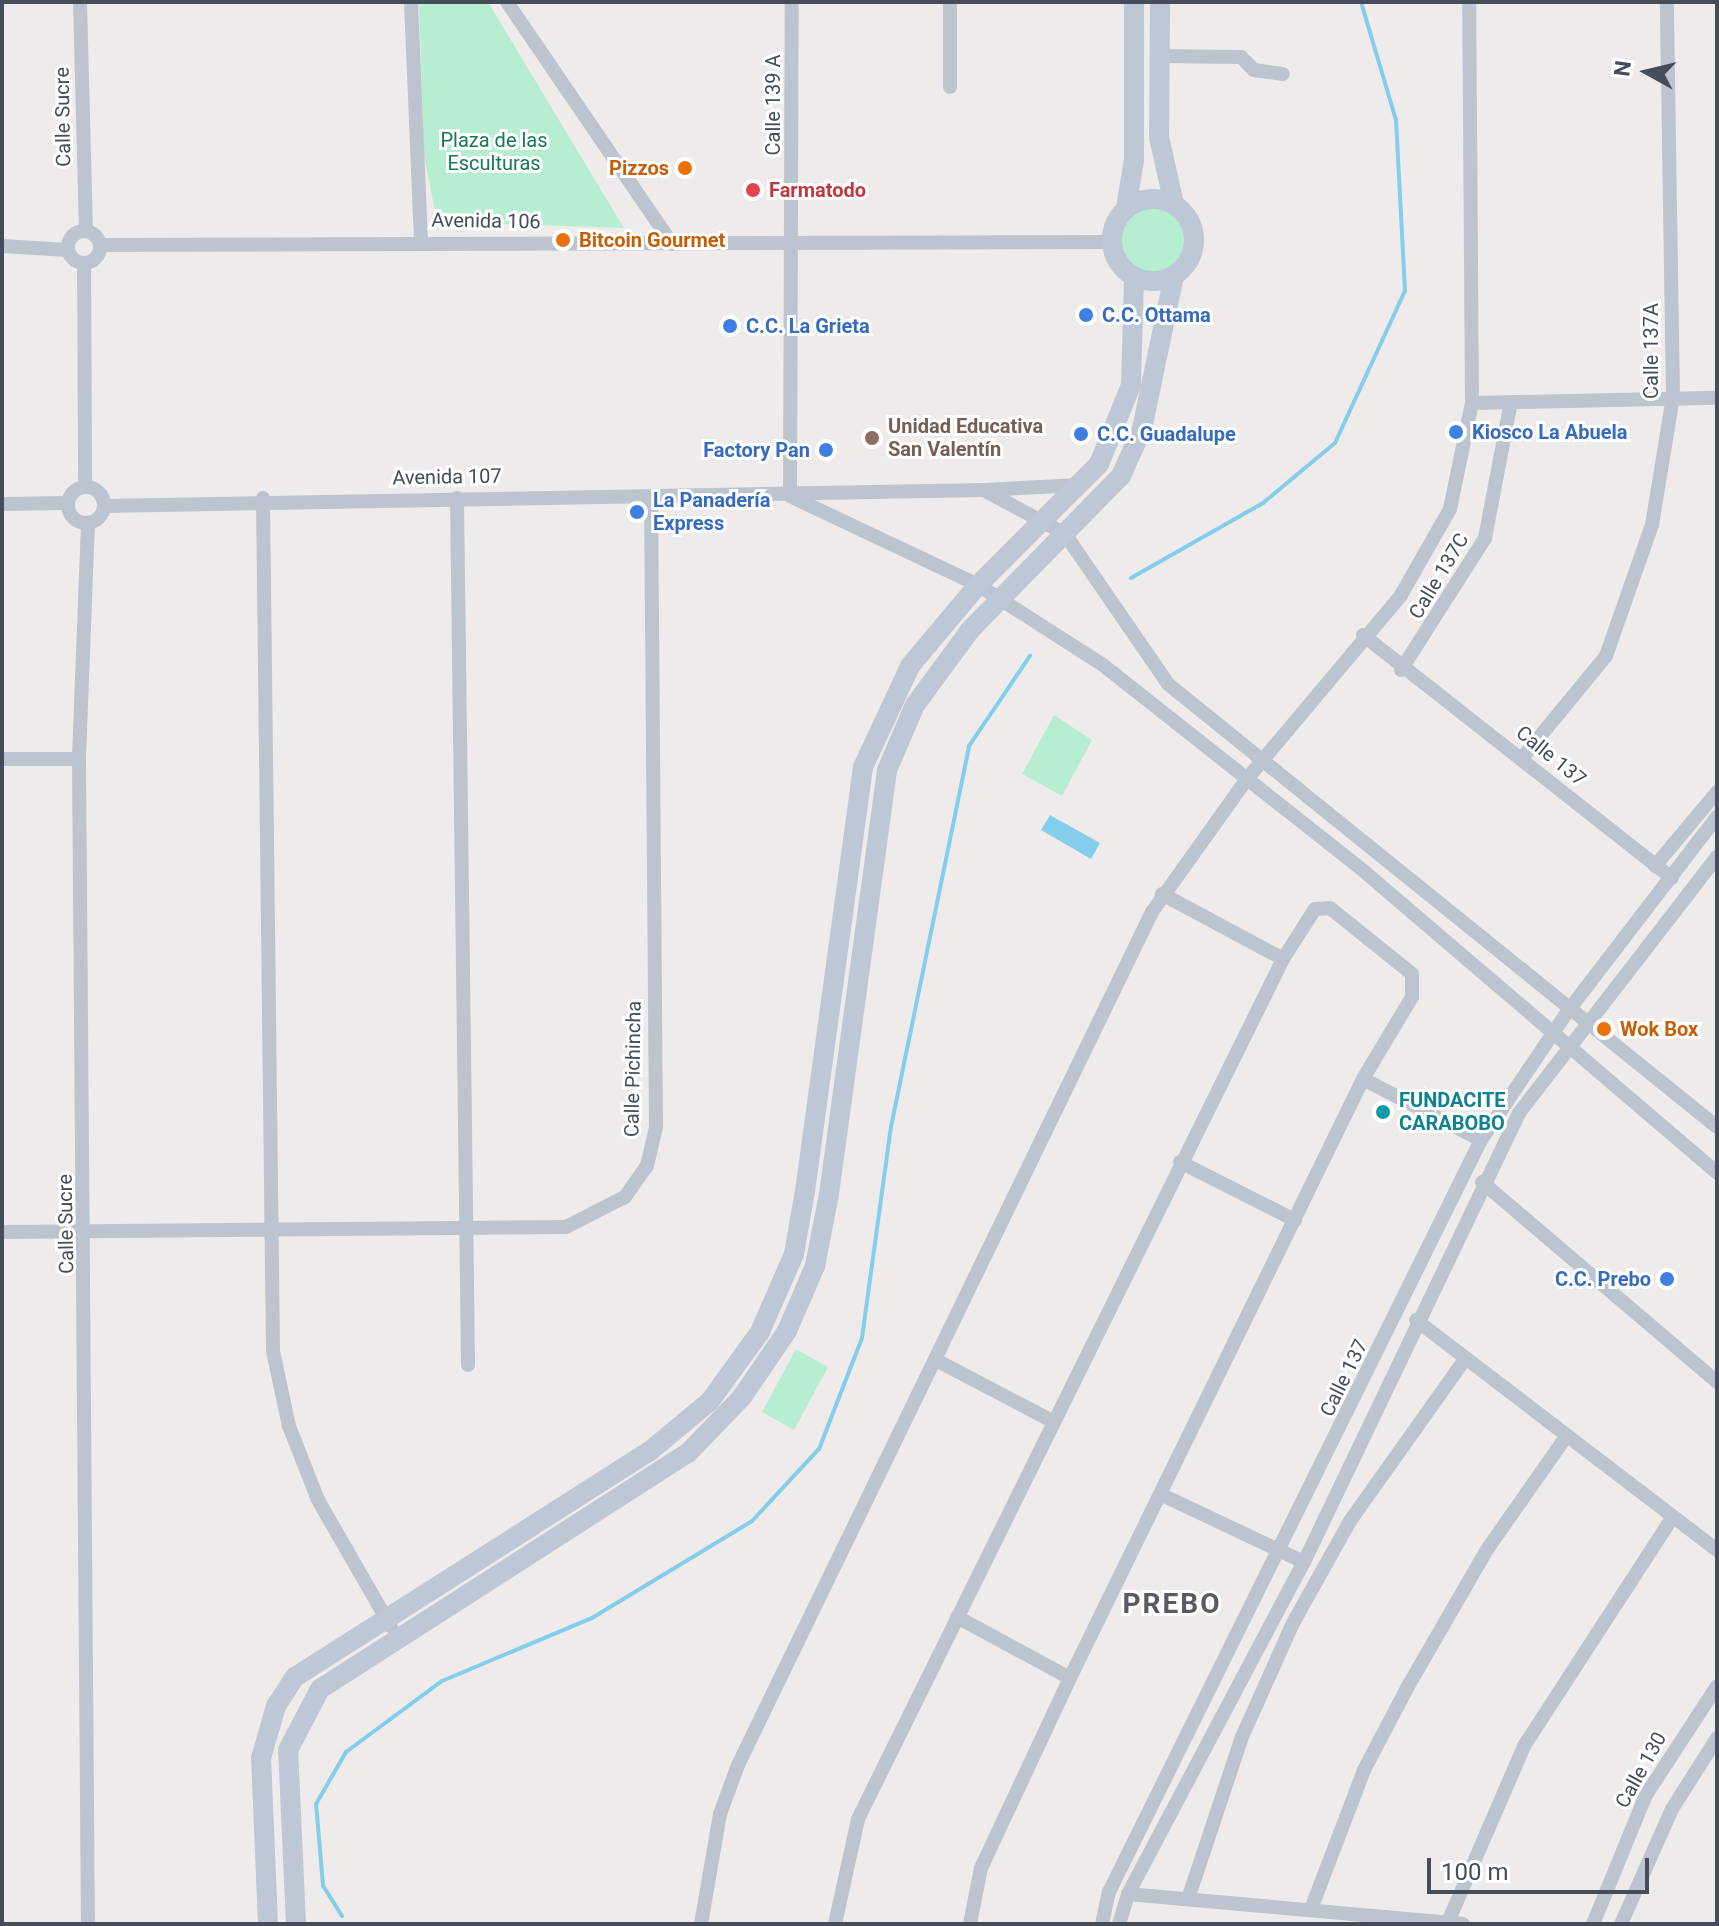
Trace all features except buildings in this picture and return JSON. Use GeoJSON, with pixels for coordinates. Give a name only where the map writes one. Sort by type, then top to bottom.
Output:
{"type":"FeatureCollection","features":[{"type":"Feature","properties":{"kind":"street","name":"Calle Sucre"},"geometry":{"type":"LineString","coordinates":[[80,2],[86,231]]}},
{"type":"Feature","properties":{"kind":"street"},"geometry":{"type":"LineString","coordinates":[[411,2],[421,240]]}},
{"type":"Feature","properties":{"kind":"street"},"geometry":{"type":"LineString","coordinates":[[507,2],[672,244]]}},
{"type":"Feature","properties":{"kind":"street","name":"Calle 139 A"},"geometry":{"type":"LineString","coordinates":[[790,496],[794,242],[792,2]]}},
{"type":"Feature","properties":{"kind":"street"},"geometry":{"type":"LineString","coordinates":[[950,2],[950,87]]}},
{"type":"Feature","properties":{"kind":"street"},"geometry":{"type":"LineString","coordinates":[[1134,2],[1134,160],[1126,208],[1112,242],[1118,262],[1134,277],[1174,276]]}},
{"type":"Feature","properties":{"kind":"street"},"geometry":{"type":"LineString","coordinates":[[1134,277],[1134,361],[1124,409],[1099,464],[978,585],[889,701],[863,767],[805,1191],[783,1286],[710,1401],[624,1468],[392,1629],[320,1689],[293,1733],[288,1783],[298,1924],[267,1924],[261,1758],[268,1724],[295,1677],[392,1629],[637,1490],[696,1447],[742,1397],[808,1288],[834,1164],[887,770],[915,705],[1001,600],[1121,476],[1142,429],[1174,276],[1194,244],[1189,219],[1174,204],[1159,137],[1160,2]]}},
{"type":"Feature","properties":{"kind":"street"},"geometry":{"type":"LineString","coordinates":[[701,1924],[717,1828],[738,1765],[1162,894],[1246,780],[1363,635],[1401,595],[1450,509],[1472,403],[1469,2]]}},
{"type":"Feature","properties":{"kind":"street","name":"Calle 137A"},"geometry":{"type":"LineString","coordinates":[[1523,757],[1606,656],[1641,568],[1673,397],[1667,2]]}},
{"type":"Feature","properties":{"kind":"street"},"geometry":{"type":"LineString","coordinates":[[1159,56],[1241,57],[1254,70],[1283,74]]}},
{"type":"Feature","properties":{"kind":"street"},"geometry":{"type":"LineString","coordinates":[[1126,208],[1145,199],[1174,204]]}},
{"type":"Feature","properties":{"kind":"street"},"geometry":{"type":"LineString","coordinates":[[2,504],[68,503],[85,487],[84,264],[101,245],[86,231],[74,234],[68,250]]}},
{"type":"Feature","properties":{"kind":"street","name":"Avenida 106"},"geometry":{"type":"LineString","coordinates":[[101,245],[421,240],[672,244],[1112,242]]}},
{"type":"Feature","properties":{"kind":"street"},"geometry":{"type":"LineString","coordinates":[[2,246],[68,250],[84,264]]}},
{"type":"Feature","properties":{"kind":"street"},"geometry":{"type":"LineString","coordinates":[[1472,403],[1717,398]]}},
{"type":"Feature","properties":{"kind":"street","name":"Calle 137C"},"geometry":{"type":"LineString","coordinates":[[1401,670],[1485,538],[1511,402]]}},
{"type":"Feature","properties":{"kind":"street","name":"Avenida 107"},"geometry":{"type":"LineString","coordinates":[[104,506],[263,498],[790,496],[1080,485]]}},
{"type":"Feature","properties":{"kind":"street"},"geometry":{"type":"LineString","coordinates":[[68,503],[71,516],[88,523],[104,506],[101,494],[85,487]]}},
{"type":"Feature","properties":{"kind":"street"},"geometry":{"type":"LineString","coordinates":[[984,490],[1041,524],[1065,534],[1168,684],[1589,1028],[1717,1127]]}},
{"type":"Feature","properties":{"kind":"street","name":"Calle Pichincha"},"geometry":{"type":"LineString","coordinates":[[2,1232],[465,1228],[578,1223],[625,1197],[647,1166],[656,1127],[651,496]]}},
{"type":"Feature","properties":{"kind":"street"},"geometry":{"type":"LineString","coordinates":[[790,496],[978,585],[1103,665],[1573,1049],[1717,1173]]}},
{"type":"Feature","properties":{"kind":"street"},"geometry":{"type":"LineString","coordinates":[[263,498],[273,1351],[289,1426],[318,1500],[392,1629]]}},
{"type":"Feature","properties":{"kind":"street"},"geometry":{"type":"LineString","coordinates":[[457,498],[468,1365]]}},
{"type":"Feature","properties":{"kind":"street","name":"Calle Sucre"},"geometry":{"type":"LineString","coordinates":[[88,523],[79,759],[87,1231],[88,1924]]}},
{"type":"Feature","properties":{"kind":"street","name":"Calle 137"},"geometry":{"type":"LineString","coordinates":[[1363,635],[1401,670],[1523,757],[1672,878]]}},
{"type":"Feature","properties":{"kind":"street"},"geometry":{"type":"LineString","coordinates":[[2,759],[79,759]]}},
{"type":"Feature","properties":{"kind":"street"},"geometry":{"type":"LineString","coordinates":[[1655,866],[1717,792]]}},
{"type":"Feature","properties":{"kind":"street","name":"Calle 137"},"geometry":{"type":"LineString","coordinates":[[1102,1924],[1109,1892],[1282,1551],[1481,1140],[1568,1011],[1717,817]]}},
{"type":"Feature","properties":{"kind":"street"},"geometry":{"type":"LineString","coordinates":[[853,831],[877,834]]}},
{"type":"Feature","properties":{"kind":"street"},"geometry":{"type":"LineString","coordinates":[[1119,1924],[1128,1894],[1304,1562],[1482,1182],[1519,1113],[1573,1049],[1717,857]]}},
{"type":"Feature","properties":{"kind":"street"},"geometry":{"type":"LineString","coordinates":[[1162,894],[1283,959]]}},
{"type":"Feature","properties":{"kind":"street"},"geometry":{"type":"LineString","coordinates":[[835,1924],[858,1819],[1052,1421],[1283,959],[1315,909],[1330,908],[1412,974],[1412,997],[1363,1079],[1070,1678],[981,1868],[970,1924]]}},
{"type":"Feature","properties":{"kind":"street"},"geometry":{"type":"LineString","coordinates":[[1363,1079],[1481,1140]]}},
{"type":"Feature","properties":{"kind":"street"},"geometry":{"type":"LineString","coordinates":[[1180,1162],[1295,1220]]}},
{"type":"Feature","properties":{"kind":"street"},"geometry":{"type":"LineString","coordinates":[[1482,1182],[1717,1382]]}},
{"type":"Feature","properties":{"kind":"street"},"geometry":{"type":"LineString","coordinates":[[1416,1320],[1565,1438],[1717,1550]]}},
{"type":"Feature","properties":{"kind":"street"},"geometry":{"type":"LineString","coordinates":[[1188,1899],[1242,1737],[1293,1623],[1350,1521],[1465,1359]]}},
{"type":"Feature","properties":{"kind":"street"},"geometry":{"type":"LineString","coordinates":[[936,1360],[1052,1421]]}},
{"type":"Feature","properties":{"kind":"street"},"geometry":{"type":"LineString","coordinates":[[1311,1909],[1364,1770],[1407,1688],[1486,1551],[1565,1438]]}},
{"type":"Feature","properties":{"kind":"street"},"geometry":{"type":"LineString","coordinates":[[624,1468],[637,1490]]}},
{"type":"Feature","properties":{"kind":"street"},"geometry":{"type":"LineString","coordinates":[[1160,1494],[1304,1562]]}},
{"type":"Feature","properties":{"kind":"street"},"geometry":{"type":"LineString","coordinates":[[1128,1894],[1456,1923],[1524,1746],[1672,1518]]}},
{"type":"Feature","properties":{"kind":"street"},"geometry":{"type":"LineString","coordinates":[[957,1617],[1070,1678]]}},
{"type":"Feature","properties":{"kind":"street","name":"Calle 130"},"geometry":{"type":"LineString","coordinates":[[1593,1924],[1646,1795],[1717,1686]]}},
{"type":"Feature","properties":{"kind":"street"},"geometry":{"type":"LineString","coordinates":[[1621,1924],[1672,1809],[1717,1738]]}},
{"type":"Feature","properties":{"kind":"green space","name":"Plaza de las Esculturas"},"geometry":{"type":"Polygon","coordinates":[[[419,2],[488,2],[624,228],[437,222],[424,155],[419,2]]]}},
{"type":"Feature","properties":{"kind":"green space"},"geometry":{"type":"Polygon","coordinates":[[[1160,204],[1179,214],[1187,226],[1187,254],[1179,266],[1167,274],[1146,276],[1127,266],[1119,254],[1117,233],[1127,214],[1139,206],[1160,204]]]}},
{"type":"Feature","properties":{"kind":"green space"},"geometry":{"type":"Polygon","coordinates":[[[1054,715],[1092,740],[1062,796],[1022,774],[1054,715]]]}},
{"type":"Feature","properties":{"kind":"green space"},"geometry":{"type":"Polygon","coordinates":[[[796,1349],[828,1367],[794,1430],[762,1412],[796,1349]]]}},
{"type":"Feature","properties":{"kind":"water"},"geometry":{"type":"Polygon","coordinates":[[[1050,815],[1100,843],[1091,859],[1041,830],[1050,815]]]}},
{"type":"Feature","properties":{"kind":"waterway"},"geometry":{"type":"LineString","coordinates":[[1131,578],[1263,503],[1335,443],[1405,291],[1396,120],[1361,2]]}},
{"type":"Feature","properties":{"kind":"waterway"},"geometry":{"type":"LineString","coordinates":[[342,1916],[323,1885],[316,1804],[346,1752],[442,1681],[592,1618],[752,1521],[819,1449],[862,1338],[891,1127],[969,746],[1030,656]]}},
{"type":"Feature","properties":{"kind":"place","name":"Pizzos"},"geometry":{"type":"Point","coordinates":[685,168]}},
{"type":"Feature","properties":{"kind":"place","name":"Farmatodo"},"geometry":{"type":"Point","coordinates":[753,190]}},
{"type":"Feature","properties":{"kind":"place","name":"Bitcoin Gourmet"},"geometry":{"type":"Point","coordinates":[563,240]}},
{"type":"Feature","properties":{"kind":"place","name":"C.C. Ottama"},"geometry":{"type":"Point","coordinates":[1086,315]}},
{"type":"Feature","properties":{"kind":"place","name":"C.C. La Grieta"},"geometry":{"type":"Point","coordinates":[730,326]}},
{"type":"Feature","properties":{"kind":"place","name":"Kiosco La Abuela"},"geometry":{"type":"Point","coordinates":[1456,432]}},
{"type":"Feature","properties":{"kind":"place","name":"C.C. Guadalupe"},"geometry":{"type":"Point","coordinates":[1081,434]}},
{"type":"Feature","properties":{"kind":"place","name":"Unidad Educativa San Valentín"},"geometry":{"type":"Point","coordinates":[872,438]}},
{"type":"Feature","properties":{"kind":"place","name":"Factory Pan"},"geometry":{"type":"Point","coordinates":[826,450]}},
{"type":"Feature","properties":{"kind":"place","name":"La Panadería Express"},"geometry":{"type":"Point","coordinates":[637,512]}},
{"type":"Feature","properties":{"kind":"place","name":"Wok Box"},"geometry":{"type":"Point","coordinates":[1604,1029]}},
{"type":"Feature","properties":{"kind":"place","name":"FUNDACITE CARABOBO"},"geometry":{"type":"Point","coordinates":[1383,1112]}},
{"type":"Feature","properties":{"kind":"place","name":"C.C. Prebo"},"geometry":{"type":"Point","coordinates":[1667,1279]}},
{"type":"Feature","properties":{"kind":"district","name":"PREBO"},"geometry":{"type":"Point","coordinates":[1172,1604]}}]}
